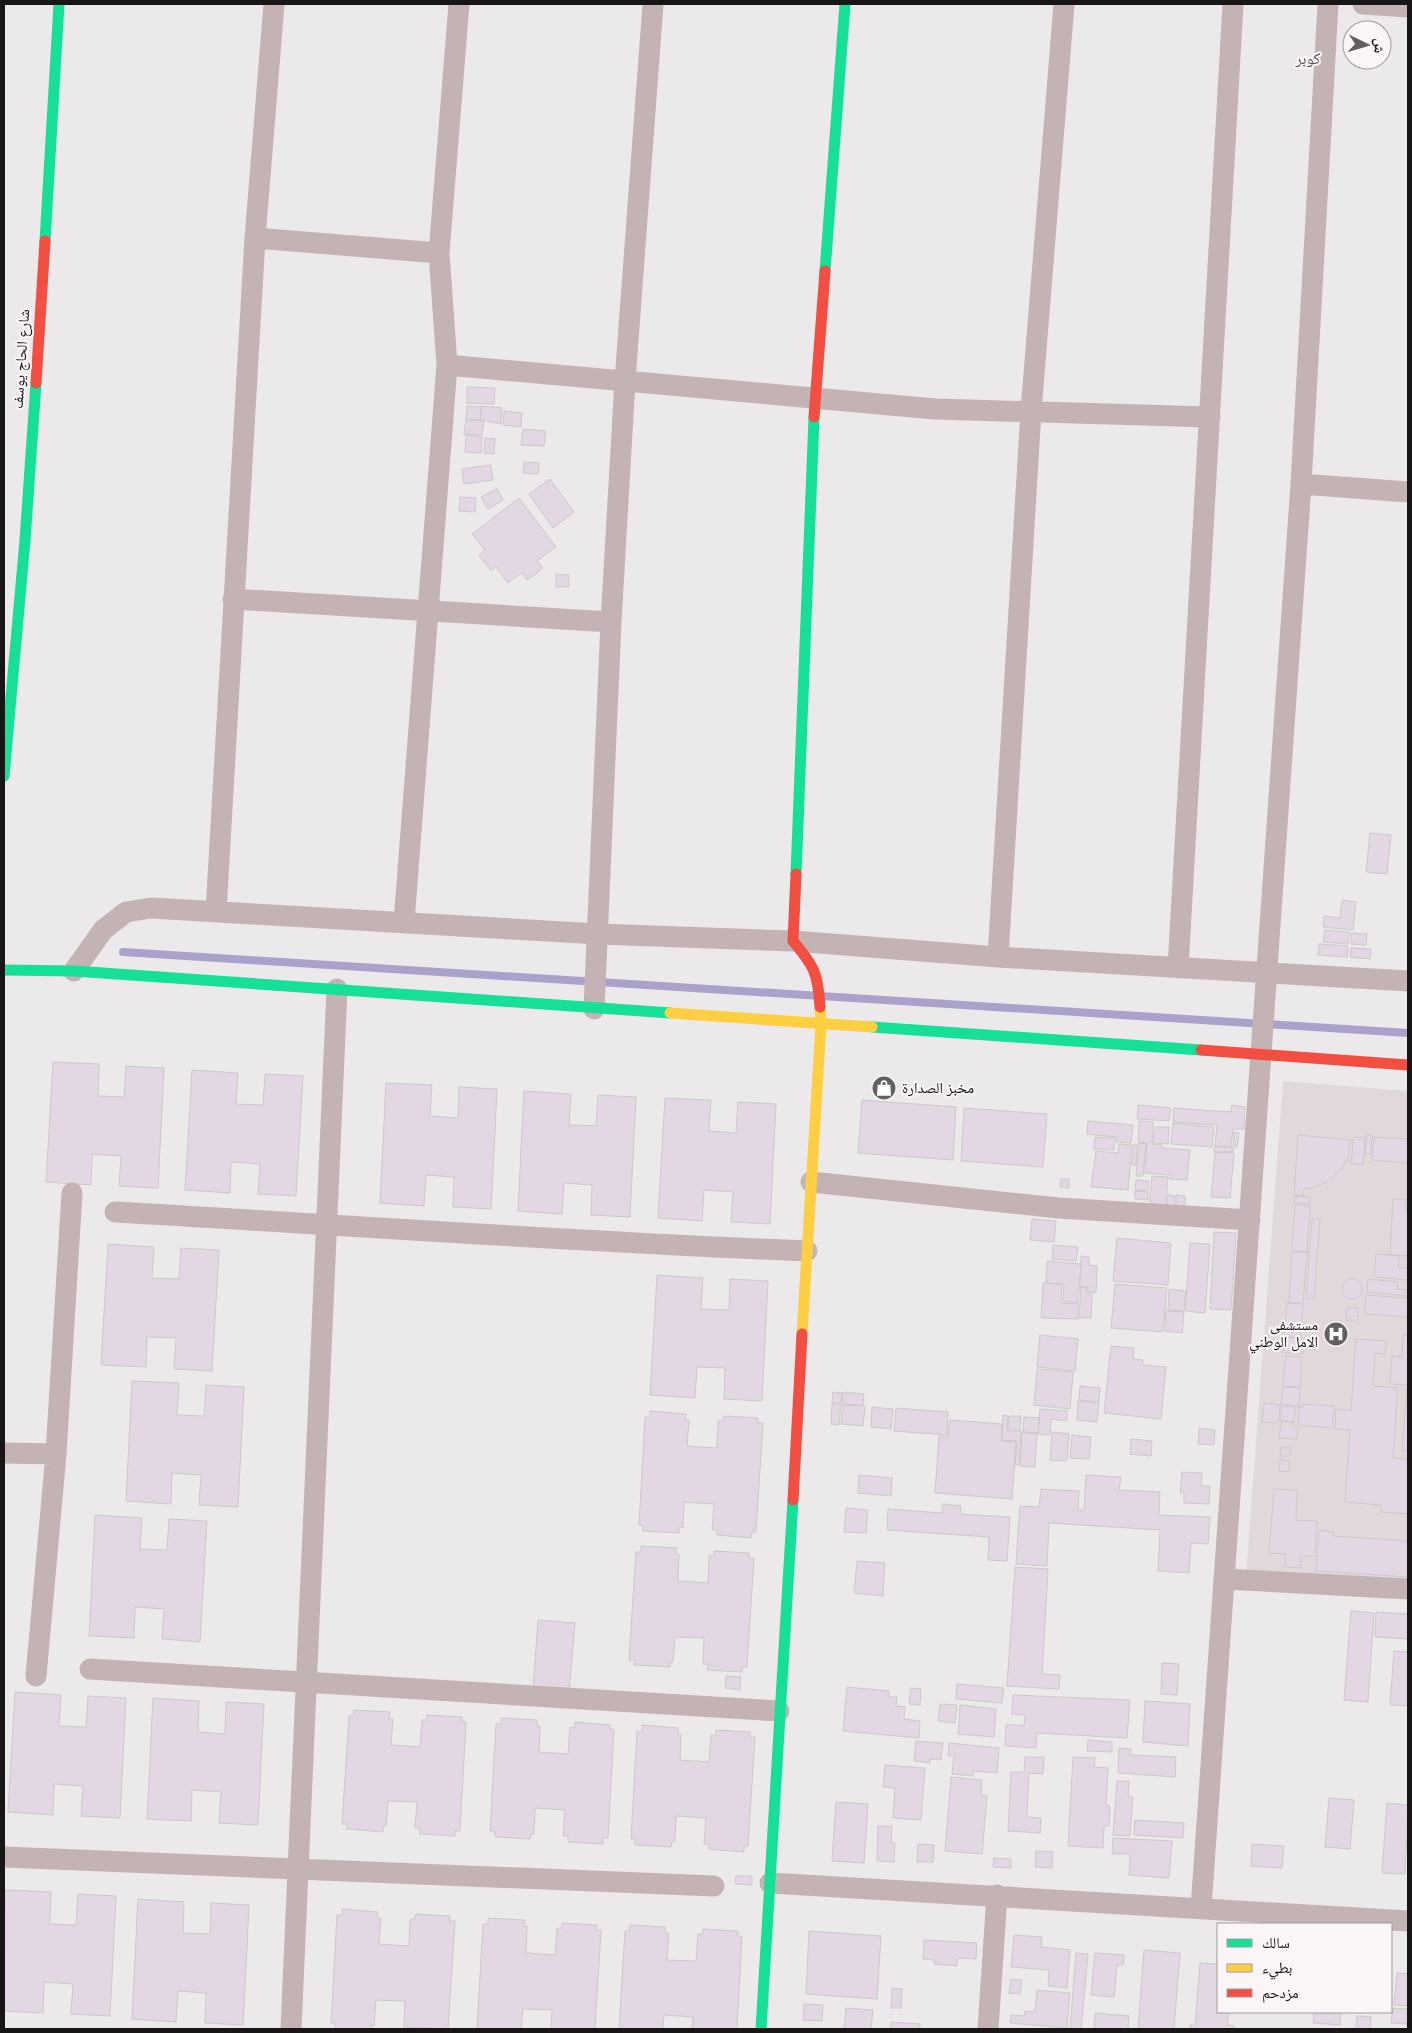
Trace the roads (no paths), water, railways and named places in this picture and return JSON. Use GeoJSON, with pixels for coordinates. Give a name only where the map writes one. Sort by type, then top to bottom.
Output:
{"type":"FeatureCollection","features":[{"type":"Feature","properties":{"kind":"street","name":"شارع الحاج يوسف"},"geometry":{"type":"LineString","coordinates":[[4,776],[25,540],[57,67],[58,4]]}},
{"type":"Feature","properties":{"kind":"street"},"geometry":{"type":"LineString","coordinates":[[216,912],[255,238],[274,4]]}},
{"type":"Feature","properties":{"kind":"street"},"geometry":{"type":"LineString","coordinates":[[404,922],[447,365],[439,253],[459,4]]}},
{"type":"Feature","properties":{"kind":"street"},"geometry":{"type":"LineString","coordinates":[[594,1002],[611,622],[625,381],[652,4]]}},
{"type":"Feature","properties":{"kind":"street"},"geometry":{"type":"LineString","coordinates":[[761,2029],[821,1024],[819,984],[813,966],[793,940],[815,397],[845,4]]}},
{"type":"Feature","properties":{"kind":"street"},"geometry":{"type":"LineString","coordinates":[[998,957],[1031,411],[1064,4]]}},
{"type":"Feature","properties":{"kind":"street"},"geometry":{"type":"LineString","coordinates":[[1178,968],[1233,4]]}},
{"type":"Feature","properties":{"kind":"street"},"geometry":{"type":"LineString","coordinates":[[1201,1908],[1301,484],[1328,4]]}},
{"type":"Feature","properties":{"kind":"street"},"geometry":{"type":"LineString","coordinates":[[1363,4],[1408,7]]}},
{"type":"Feature","properties":{"kind":"street"},"geometry":{"type":"LineString","coordinates":[[255,238],[439,253]]}},
{"type":"Feature","properties":{"kind":"street"},"geometry":{"type":"LineString","coordinates":[[447,365],[934,409],[1210,417]]}},
{"type":"Feature","properties":{"kind":"street"},"geometry":{"type":"LineString","coordinates":[[1301,484],[1408,492]]}},
{"type":"Feature","properties":{"kind":"street"},"geometry":{"type":"LineString","coordinates":[[233,599],[611,622]]}},
{"type":"Feature","properties":{"kind":"street"},"geometry":{"type":"LineString","coordinates":[[74,970],[103,930],[126,912],[151,908],[598,934],[793,940],[998,957],[1408,981]]}},
{"type":"Feature","properties":{"kind":"street"},"geometry":{"type":"LineString","coordinates":[[4,970],[74,970],[337,989],[594,1002],[821,1024],[1408,1065]]}},
{"type":"Feature","properties":{"kind":"street"},"geometry":{"type":"LineString","coordinates":[[291,2029],[337,989]]}},
{"type":"Feature","properties":{"kind":"street"},"geometry":{"type":"LineString","coordinates":[[811,1182],[1058,1208],[1250,1220]]}},
{"type":"Feature","properties":{"kind":"street"},"geometry":{"type":"LineString","coordinates":[[36,1676],[56,1454],[72,1193]]}},
{"type":"Feature","properties":{"kind":"street"},"geometry":{"type":"LineString","coordinates":[[115,1212],[631,1244],[807,1251]]}},
{"type":"Feature","properties":{"kind":"street"},"geometry":{"type":"LineString","coordinates":[[4,1453],[56,1454]]}},
{"type":"Feature","properties":{"kind":"street"},"geometry":{"type":"LineString","coordinates":[[1224,1579],[1408,1589]]}},
{"type":"Feature","properties":{"kind":"street"},"geometry":{"type":"LineString","coordinates":[[90,1669],[779,1711]]}},
{"type":"Feature","properties":{"kind":"street"},"geometry":{"type":"LineString","coordinates":[[4,1858],[714,1886]]}},
{"type":"Feature","properties":{"kind":"street"},"geometry":{"type":"LineString","coordinates":[[770,1883],[997,1895],[1408,1921]]}},
{"type":"Feature","properties":{"kind":"street"},"geometry":{"type":"LineString","coordinates":[[988,2029],[997,1895]]}},
{"type":"Feature","properties":{"kind":"waterway"},"geometry":{"type":"LineString","coordinates":[[123,952],[1408,1033]]}},
{"type":"Feature","properties":{"kind":"place","name":"مخبز الصدارة"},"geometry":{"type":"Point","coordinates":[884,1088]}},
{"type":"Feature","properties":{"kind":"place","name":"مستشفى الامل الوطني"},"geometry":{"type":"Point","coordinates":[1336,1334]}},
{"type":"Feature","properties":{"kind":"district","name":"كوبر"},"geometry":{"type":"Point","coordinates":[1308,58]}}]}
